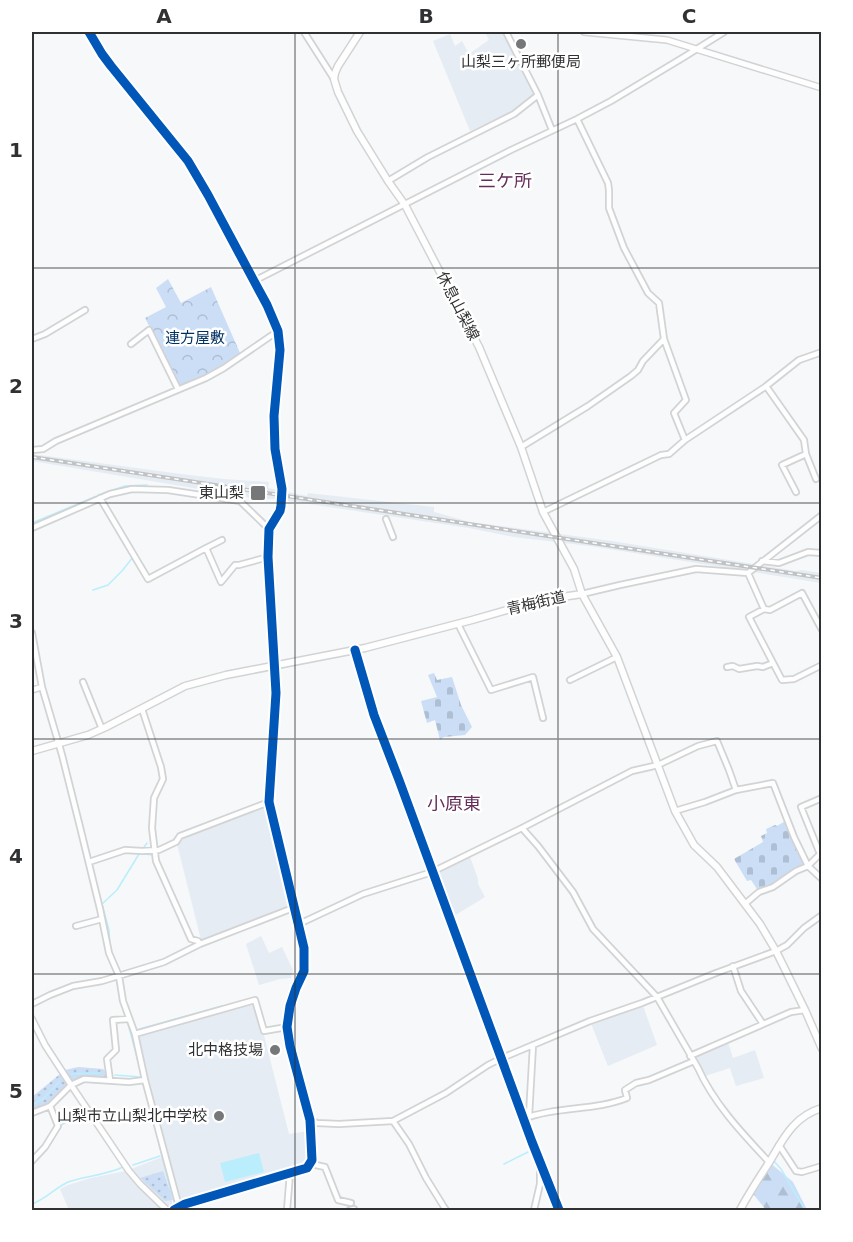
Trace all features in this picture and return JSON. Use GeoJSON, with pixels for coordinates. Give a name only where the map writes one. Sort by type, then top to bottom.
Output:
{"type":"FeatureCollection","features":[{"type":"Feature","properties":{"kind":"main road"},"geometry":{"type":"LineString","coordinates":[[334,79],[338,66],[360,32]]}},
{"type":"Feature","properties":{"kind":"main road","name":"休息山梨線"},"geometry":{"type":"LineString","coordinates":[[334,79],[350,119],[405,205],[479,347],[521,447],[543,512],[574,569],[582,594]]}},
{"type":"Feature","properties":{"kind":"main road","name":"青梅街道"},"geometry":{"type":"LineString","coordinates":[[32,751],[88,735],[194,682],[355,650],[542,600],[582,594],[617,657],[675,811],[694,845],[717,867],[746,903],[776,951],[822,1049]]}},
{"type":"Feature","properties":{"kind":"main road"},"geometry":{"type":"LineString","coordinates":[[740,1210],[750,1190],[791,1127],[801,1117],[822,1108]]}},
{"type":"Feature","properties":{"kind":"street"},"geometry":{"type":"LineString","coordinates":[[32,633],[42,687],[59,743],[89,862],[109,953],[119,976],[123,1002],[135,1034],[177,1209],[307,1168],[312,1160],[310,1120],[287,1027],[290,1006],[304,971],[304,948],[270,802],[276,693],[268,557],[269,529],[280,512],[282,482],[276,449],[274,416],[280,350],[278,331],[267,305],[188,160],[106,60],[89,32]]}},
{"type":"Feature","properties":{"kind":"street"},"geometry":{"type":"LineString","coordinates":[[304,32],[334,79]]}},
{"type":"Feature","properties":{"kind":"street"},"geometry":{"type":"LineString","coordinates":[[506,32],[538,95],[552,130]]}},
{"type":"Feature","properties":{"kind":"street"},"geometry":{"type":"LineString","coordinates":[[584,32],[667,40],[822,88]]}},
{"type":"Feature","properties":{"kind":"street"},"geometry":{"type":"LineString","coordinates":[[254,281],[611,101],[724,32]]}},
{"type":"Feature","properties":{"kind":"street"},"geometry":{"type":"LineString","coordinates":[[388,181],[428,157],[514,114],[538,95]]}},
{"type":"Feature","properties":{"kind":"street"},"geometry":{"type":"LineString","coordinates":[[577,119],[608,183],[609,208],[624,248],[648,293],[659,303],[664,339],[686,399],[674,413],[685,440]]}},
{"type":"Feature","properties":{"kind":"street"},"geometry":{"type":"LineString","coordinates":[[32,339],[53,330],[85,310]]}},
{"type":"Feature","properties":{"kind":"street"},"geometry":{"type":"LineString","coordinates":[[131,344],[148,330],[178,389]]}},
{"type":"Feature","properties":{"kind":"street"},"geometry":{"type":"LineString","coordinates":[[32,450],[43,449],[56,441],[206,378],[278,331]]}},
{"type":"Feature","properties":{"kind":"street"},"geometry":{"type":"LineString","coordinates":[[521,447],[588,406],[631,376],[664,339]]}},
{"type":"Feature","properties":{"kind":"street"},"geometry":{"type":"LineString","coordinates":[[543,512],[661,455],[669,454],[685,440],[766,386],[799,360],[822,352]]}},
{"type":"Feature","properties":{"kind":"street"},"geometry":{"type":"LineString","coordinates":[[766,386],[804,440],[806,454],[816,479]]}},
{"type":"Feature","properties":{"kind":"street"},"geometry":{"type":"LineString","coordinates":[[796,492],[782,465],[806,454]]}},
{"type":"Feature","properties":{"kind":"street"},"geometry":{"type":"LineString","coordinates":[[32,528],[100,498],[132,489],[168,490],[240,501],[269,529]]}},
{"type":"Feature","properties":{"kind":"street"},"geometry":{"type":"LineString","coordinates":[[100,498],[148,579],[222,540]]}},
{"type":"Feature","properties":{"kind":"street"},"geometry":{"type":"LineString","coordinates":[[582,594],[696,569],[748,573],[822,515]]}},
{"type":"Feature","properties":{"kind":"street"},"geometry":{"type":"LineString","coordinates":[[386,519],[393,537]]}},
{"type":"Feature","properties":{"kind":"street"},"geometry":{"type":"LineString","coordinates":[[206,548],[221,582],[235,565],[268,557]]}},
{"type":"Feature","properties":{"kind":"street"},"geometry":{"type":"LineString","coordinates":[[762,561],[779,563],[807,552],[822,552]]}},
{"type":"Feature","properties":{"kind":"street"},"geometry":{"type":"LineString","coordinates":[[748,573],[764,609]]}},
{"type":"Feature","properties":{"kind":"street"},"geometry":{"type":"LineString","coordinates":[[822,630],[802,593],[770,610],[764,609],[749,617],[782,680],[794,680],[822,665]]}},
{"type":"Feature","properties":{"kind":"street"},"geometry":{"type":"LineString","coordinates":[[458,624],[490,690],[533,677],[543,717]]}},
{"type":"Feature","properties":{"kind":"street"},"geometry":{"type":"LineString","coordinates":[[355,650],[374,715],[526,1118],[540,1165],[559,1210]]}},
{"type":"Feature","properties":{"kind":"street"},"geometry":{"type":"LineString","coordinates":[[570,680],[617,657]]}},
{"type":"Feature","properties":{"kind":"street"},"geometry":{"type":"LineString","coordinates":[[727,667],[733,666],[739,669],[763,667],[773,663]]}},
{"type":"Feature","properties":{"kind":"street"},"geometry":{"type":"LineString","coordinates":[[83,682],[102,729]]}},
{"type":"Feature","properties":{"kind":"street"},"geometry":{"type":"LineString","coordinates":[[32,690],[42,687]]}},
{"type":"Feature","properties":{"kind":"street"},"geometry":{"type":"LineString","coordinates":[[142,709],[163,779],[154,798],[152,828],[155,853],[191,939],[200,944]]}},
{"type":"Feature","properties":{"kind":"street"},"geometry":{"type":"LineString","coordinates":[[299,924],[363,894],[432,872],[632,771],[658,765],[698,746],[717,741],[736,790]]}},
{"type":"Feature","properties":{"kind":"street"},"geometry":{"type":"LineString","coordinates":[[675,811],[736,790],[772,783],[808,866],[822,879]]}},
{"type":"Feature","properties":{"kind":"street"},"geometry":{"type":"LineString","coordinates":[[746,903],[759,892],[808,866],[820,854],[801,807],[822,798]]}},
{"type":"Feature","properties":{"kind":"street"},"geometry":{"type":"LineString","coordinates":[[89,862],[125,850],[155,853],[176,842],[180,836],[270,802]]}},
{"type":"Feature","properties":{"kind":"street"},"geometry":{"type":"LineString","coordinates":[[522,828],[573,892],[593,929],[657,997],[702,1077],[730,1118],[769,1162]]}},
{"type":"Feature","properties":{"kind":"street"},"geometry":{"type":"LineString","coordinates":[[32,1004],[73,986],[102,981],[164,963],[200,944],[293,908]]}},
{"type":"Feature","properties":{"kind":"street"},"geometry":{"type":"LineString","coordinates":[[310,1120],[317,1123],[339,1124],[393,1121],[446,1094],[488,1065],[533,1045],[590,1021],[776,951],[787,945],[804,928],[822,915]]}},
{"type":"Feature","properties":{"kind":"street"},"geometry":{"type":"LineString","coordinates":[[76,926],[102,919]]}},
{"type":"Feature","properties":{"kind":"street"},"geometry":{"type":"LineString","coordinates":[[733,966],[741,990],[763,1024]]}},
{"type":"Feature","properties":{"kind":"street"},"geometry":{"type":"LineString","coordinates":[[135,1034],[255,1000],[264,1031],[287,1027]]}},
{"type":"Feature","properties":{"kind":"street"},"geometry":{"type":"LineString","coordinates":[[690,1056],[791,1012],[805,1010]]}},
{"type":"Feature","properties":{"kind":"street"},"geometry":{"type":"LineString","coordinates":[[32,1019],[45,1045],[129,1171],[167,1210]]}},
{"type":"Feature","properties":{"kind":"street"},"geometry":{"type":"LineString","coordinates":[[110,1080],[107,1059],[116,1050],[112,1020],[129,1019]]}},
{"type":"Feature","properties":{"kind":"street"},"geometry":{"type":"LineString","coordinates":[[526,1118],[533,1045]]}},
{"type":"Feature","properties":{"kind":"street"},"geometry":{"type":"LineString","coordinates":[[526,1118],[560,1110],[612,1104],[627,1098],[626,1090],[636,1083],[694,1061]]}},
{"type":"Feature","properties":{"kind":"street"},"geometry":{"type":"LineString","coordinates":[[32,1113],[50,1106],[71,1085],[84,1079],[129,1082],[145,1080]]}},
{"type":"Feature","properties":{"kind":"street"},"geometry":{"type":"LineString","coordinates":[[32,1161],[45,1147],[58,1126],[50,1106]]}},
{"type":"Feature","properties":{"kind":"street"},"geometry":{"type":"LineString","coordinates":[[393,1121],[409,1144],[446,1210]]}},
{"type":"Feature","properties":{"kind":"street"},"geometry":{"type":"LineString","coordinates":[[779,1145],[796,1171],[802,1172],[820,1166],[822,1174]]}},
{"type":"Feature","properties":{"kind":"street"},"geometry":{"type":"LineString","coordinates":[[310,1164],[325,1167],[338,1200],[352,1208]]}},
{"type":"Feature","properties":{"kind":"street"},"geometry":{"type":"LineString","coordinates":[[534,1210],[540,1184],[540,1165]]}},
{"type":"Feature","properties":{"kind":"street"},"geometry":{"type":"LineString","coordinates":[[287,1210],[290,1173]]}},
{"type":"Feature","properties":{"kind":"shaded area"},"geometry":{"type":"Polygon","coordinates":[[[485,32],[504,32],[535,95],[515,110],[470,131],[433,41],[450,34],[455,46],[462,41],[469,54],[489,40],[485,32]]]}},
{"type":"Feature","properties":{"kind":"shaded area"},"geometry":{"type":"Polygon","coordinates":[[[32,454],[181,474],[269,482],[268,488],[307,496],[308,493],[434,507],[434,512],[470,522],[821,573],[821,583],[276,499],[265,500],[32,461],[32,454]]]}},
{"type":"Feature","properties":{"kind":"shaded area"},"geometry":{"type":"Polygon","coordinates":[[[265,807],[289,904],[287,907],[239,927],[201,940],[177,844],[180,839],[265,807]]]}},
{"type":"Feature","properties":{"kind":"shaded area"},"geometry":{"type":"Polygon","coordinates":[[[469,854],[478,884],[485,897],[449,919],[432,872],[469,854]]]}},
{"type":"Feature","properties":{"kind":"shaded area"},"geometry":{"type":"Polygon","coordinates":[[[261,936],[269,953],[282,947],[293,970],[291,978],[259,985],[246,944],[261,936]]]}},
{"type":"Feature","properties":{"kind":"shaded area","name":"山梨市立山梨北中学校"},"geometry":{"type":"Polygon","coordinates":[[[255,1000],[289,1134],[310,1131],[312,1160],[307,1168],[179,1207],[135,1034],[255,1000]]]}},
{"type":"Feature","properties":{"kind":"shaded area"},"geometry":{"type":"Polygon","coordinates":[[[642,1003],[657,1045],[608,1066],[590,1021],[642,1003]]]}},
{"type":"Feature","properties":{"kind":"shaded area"},"geometry":{"type":"Polygon","coordinates":[[[727,1039],[733,1058],[755,1050],[764,1078],[736,1086],[730,1068],[702,1077],[690,1056],[727,1039]]]}},
{"type":"Feature","properties":{"kind":"shaded area"},"geometry":{"type":"Polygon","coordinates":[[[259,1153],[264,1172],[225,1182],[220,1163],[259,1153]]]}},
{"type":"Feature","properties":{"kind":"shaded area"},"geometry":{"type":"Polygon","coordinates":[[[162,1157],[174,1210],[69,1210],[60,1189],[91,1178],[126,1171],[162,1157]]]}},
{"type":"Feature","properties":{"kind":"green space","name":"連方屋敷"},"geometry":{"type":"Polygon","coordinates":[[[168,279],[181,303],[211,287],[240,353],[205,376],[180,386],[145,318],[166,307],[156,288],[168,279]]]}},
{"type":"Feature","properties":{"kind":"green space"},"geometry":{"type":"Polygon","coordinates":[[[434,673],[437,680],[452,677],[461,705],[472,727],[465,735],[444,737],[440,740],[435,720],[427,723],[421,701],[437,697],[428,675],[434,673]]]}},
{"type":"Feature","properties":{"kind":"green space"},"geometry":{"type":"Polygon","coordinates":[[[787,820],[808,863],[773,887],[759,892],[751,880],[747,881],[734,859],[763,842],[761,836],[767,833],[766,829],[787,820]]]}},
{"type":"Feature","properties":{"kind":"green space"},"geometry":{"type":"Polygon","coordinates":[[[78,1067],[103,1069],[108,1073],[110,1080],[72,1081],[65,1070],[78,1067]]]}},
{"type":"Feature","properties":{"kind":"green space"},"geometry":{"type":"Polygon","coordinates":[[[60,1074],[69,1087],[50,1106],[32,1113],[32,1097],[60,1074]]]}},
{"type":"Feature","properties":{"kind":"green space"},"geometry":{"type":"Polygon","coordinates":[[[769,1162],[793,1182],[807,1210],[766,1210],[750,1190],[769,1162]]]}},
{"type":"Feature","properties":{"kind":"green space"},"geometry":{"type":"Polygon","coordinates":[[[163,1171],[173,1200],[165,1201],[140,1178],[163,1171]]]}},
{"type":"Feature","properties":{"kind":"waterway"},"geometry":{"type":"LineString","coordinates":[[32,523],[125,486],[147,485]]}},
{"type":"Feature","properties":{"kind":"waterway"},"geometry":{"type":"LineString","coordinates":[[137,556],[148,573]]}},
{"type":"Feature","properties":{"kind":"waterway"},"geometry":{"type":"LineString","coordinates":[[93,590],[108,585],[133,557]]}},
{"type":"Feature","properties":{"kind":"waterway"},"geometry":{"type":"LineString","coordinates":[[142,850],[147,843]]}},
{"type":"Feature","properties":{"kind":"waterway"},"geometry":{"type":"LineString","coordinates":[[110,947],[109,930],[102,904],[117,890],[139,854]]}},
{"type":"Feature","properties":{"kind":"waterway"},"geometry":{"type":"LineString","coordinates":[[144,854],[153,855]]}},
{"type":"Feature","properties":{"kind":"waterway"},"geometry":{"type":"LineString","coordinates":[[731,970],[735,981]]}},
{"type":"Feature","properties":{"kind":"waterway"},"geometry":{"type":"LineString","coordinates":[[117,981],[118,986]]}},
{"type":"Feature","properties":{"kind":"waterway"},"geometry":{"type":"LineString","coordinates":[[136,1030],[222,1006]]}},
{"type":"Feature","properties":{"kind":"waterway"},"geometry":{"type":"LineString","coordinates":[[128,1024],[140,1068]]}},
{"type":"Feature","properties":{"kind":"waterway"},"geometry":{"type":"LineString","coordinates":[[71,1074],[100,1073]]}},
{"type":"Feature","properties":{"kind":"waterway"},"geometry":{"type":"LineString","coordinates":[[115,1075],[141,1077]]}},
{"type":"Feature","properties":{"kind":"waterway"},"geometry":{"type":"LineString","coordinates":[[32,1105],[44,1098],[59,1082]]}},
{"type":"Feature","properties":{"kind":"waterway"},"geometry":{"type":"LineString","coordinates":[[148,1098],[172,1197]]}},
{"type":"Feature","properties":{"kind":"waterway"},"geometry":{"type":"LineString","coordinates":[[61,1125],[84,1112]]}},
{"type":"Feature","properties":{"kind":"waterway"},"geometry":{"type":"LineString","coordinates":[[43,1153],[51,1142]]}},
{"type":"Feature","properties":{"kind":"waterway"},"geometry":{"type":"LineString","coordinates":[[504,1164],[528,1152]]}},
{"type":"Feature","properties":{"kind":"waterway"},"geometry":{"type":"LineString","coordinates":[[133,1165],[160,1156]]}},
{"type":"Feature","properties":{"kind":"waterway"},"geometry":{"type":"LineString","coordinates":[[773,1160],[781,1169],[805,1210]]}},
{"type":"Feature","properties":{"kind":"waterway"},"geometry":{"type":"LineString","coordinates":[[32,1204],[68,1182],[123,1167]]}},
{"type":"Feature","properties":{"kind":"railway"},"geometry":{"type":"LineString","coordinates":[[32,457],[822,578]]}},
{"type":"Feature","properties":{"kind":"cycle path"},"geometry":{"type":"LineString","coordinates":[[89,32],[111,66],[188,161],[267,305],[278,331],[280,350],[274,416],[275,449],[282,489],[280,511],[269,529],[268,557],[276,693],[269,802],[304,948],[304,971],[290,1006],[287,1027],[310,1120],[312,1160],[307,1168],[185,1204],[174,1210]]}},
{"type":"Feature","properties":{"kind":"cycle path"},"geometry":{"type":"LineString","coordinates":[[355,650],[374,715],[559,1210]]}},
{"type":"Feature","properties":{"kind":"place","name":"山梨三ヶ所郵便局"},"geometry":{"type":"Point","coordinates":[521,44]}},
{"type":"Feature","properties":{"kind":"place","name":"東山梨"},"geometry":{"type":"Point","coordinates":[258,493]}},
{"type":"Feature","properties":{"kind":"place","name":"北中格技場"},"geometry":{"type":"Point","coordinates":[275,1050]}},
{"type":"Feature","properties":{"kind":"place","name":"山梨市立山梨北中学校"},"geometry":{"type":"Point","coordinates":[219,1116]}},
{"type":"Feature","properties":{"kind":"district","name":"三ケ所"},"geometry":{"type":"Point","coordinates":[505,180]}},
{"type":"Feature","properties":{"kind":"district","name":"小原東"},"geometry":{"type":"Point","coordinates":[454,803]}}]}
